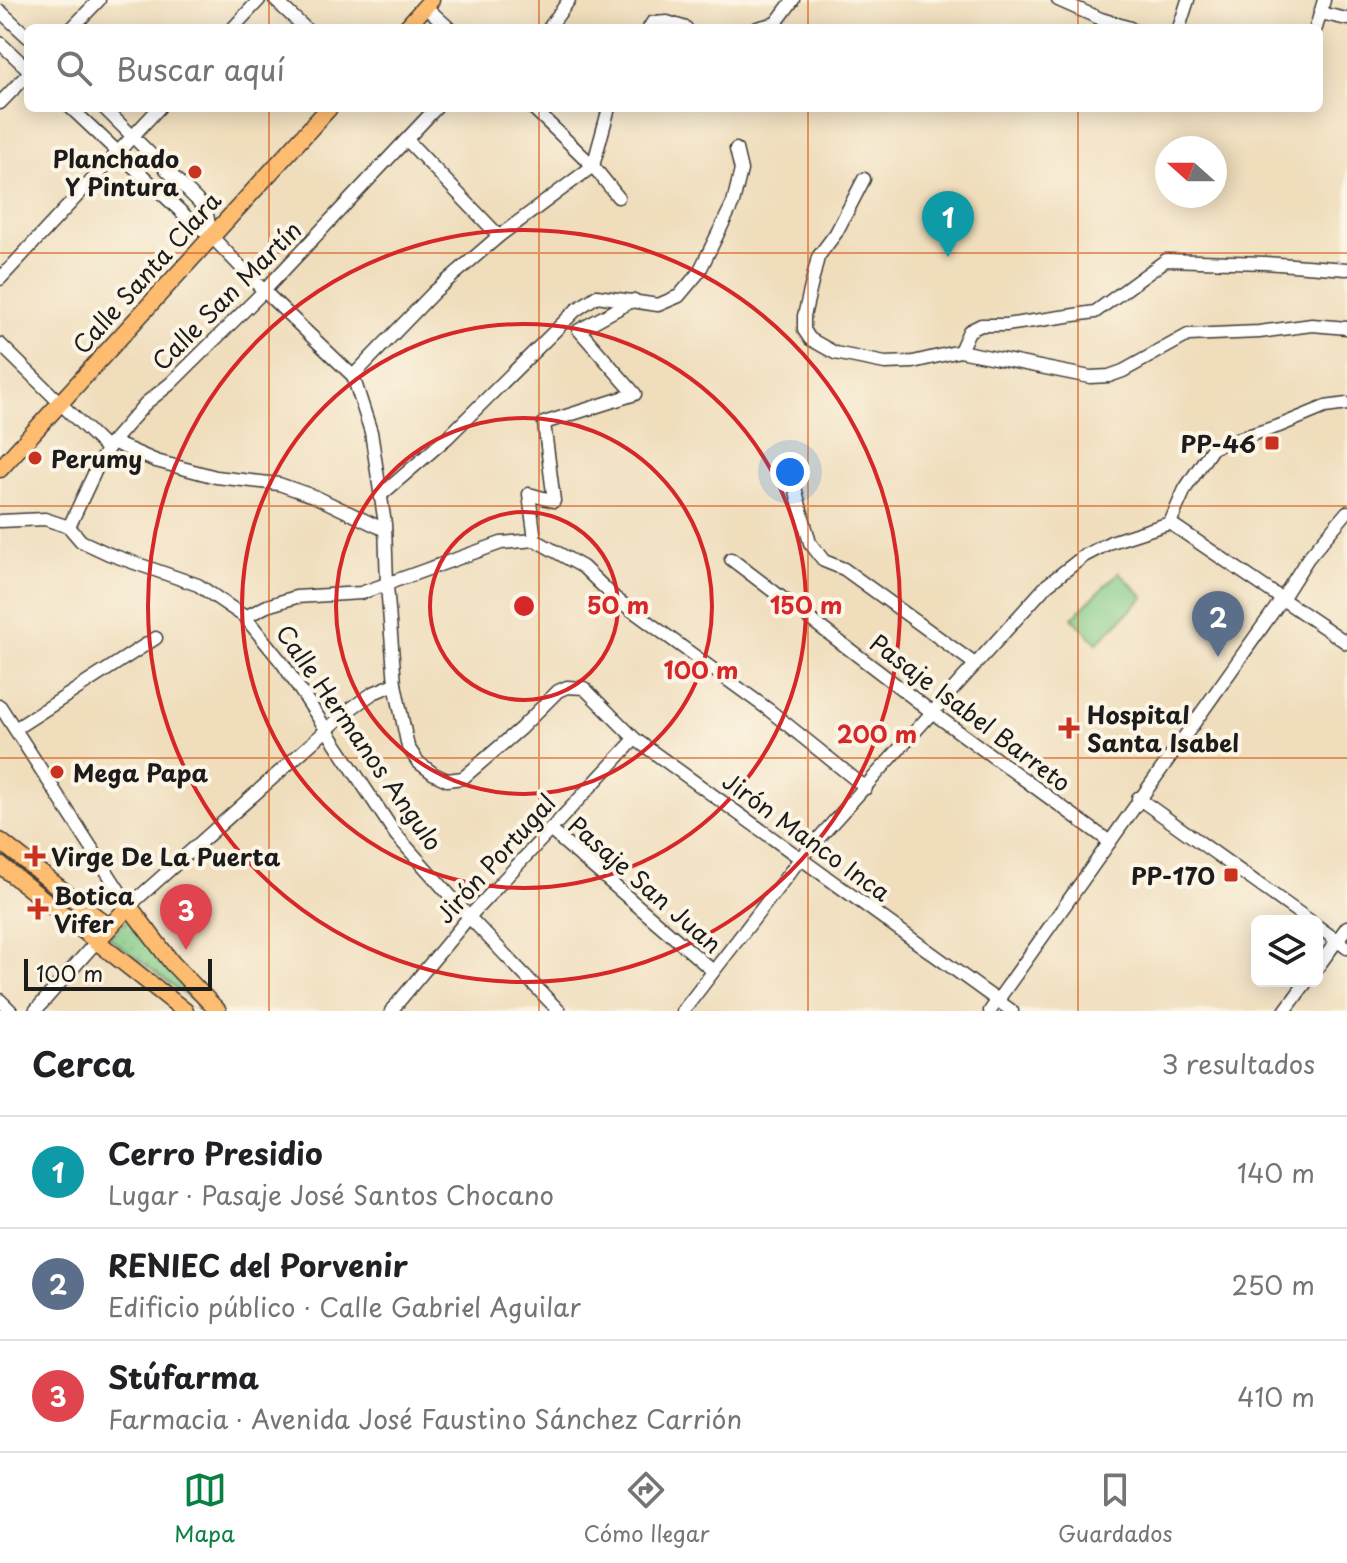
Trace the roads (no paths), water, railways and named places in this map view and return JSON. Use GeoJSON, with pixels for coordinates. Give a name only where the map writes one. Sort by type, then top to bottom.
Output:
{"type":"FeatureCollection","features":[{"type":"Feature","properties":{"kind":"main road"},"geometry":{"type":"LineString","coordinates":[[410,24],[429,4]]}},
{"type":"Feature","properties":{"kind":"main road","name":"Calle Santa Clara"},"geometry":{"type":"LineString","coordinates":[[0,469],[325,112]]}},
{"type":"Feature","properties":{"kind":"main road"},"geometry":{"type":"LineString","coordinates":[[0,841],[109,927]]}},
{"type":"Feature","properties":{"kind":"main road"},"geometry":{"type":"LineString","coordinates":[[0,865],[185,1011]]}},
{"type":"Feature","properties":{"kind":"main road"},"geometry":{"type":"LineString","coordinates":[[96,942],[129,906],[172,963],[218,1011]]}},
{"type":"Feature","properties":{"kind":"street"},"geometry":{"type":"LineString","coordinates":[[76,24],[99,0]]}},
{"type":"Feature","properties":{"kind":"street"},"geometry":{"type":"LineString","coordinates":[[237,24],[259,0]]}},
{"type":"Feature","properties":{"kind":"street"},"geometry":{"type":"LineString","coordinates":[[275,0],[301,24]]}},
{"type":"Feature","properties":{"kind":"street"},"geometry":{"type":"LineString","coordinates":[[552,24],[569,0]]}},
{"type":"Feature","properties":{"kind":"street"},"geometry":{"type":"LineString","coordinates":[[772,24],[793,0]]}},
{"type":"Feature","properties":{"kind":"street"},"geometry":{"type":"LineString","coordinates":[[1058,0],[1117,24]]}},
{"type":"Feature","properties":{"kind":"street"},"geometry":{"type":"LineString","coordinates":[[1180,24],[1188,0]]}},
{"type":"Feature","properties":{"kind":"street"},"geometry":{"type":"LineString","coordinates":[[429,4],[446,24]]}},
{"type":"Feature","properties":{"kind":"street"},"geometry":{"type":"LineString","coordinates":[[1322,7],[1347,19]]}},
{"type":"Feature","properties":{"kind":"street"},"geometry":{"type":"LineString","coordinates":[[0,11],[24,33]]}},
{"type":"Feature","properties":{"kind":"street"},"geometry":{"type":"LineString","coordinates":[[651,24],[673,24]]}},
{"type":"Feature","properties":{"kind":"street"},"geometry":{"type":"LineString","coordinates":[[0,43],[24,67]]}},
{"type":"Feature","properties":{"kind":"street"},"geometry":{"type":"LineString","coordinates":[[0,103],[24,76]]}},
{"type":"Feature","properties":{"kind":"street"},"geometry":{"type":"LineString","coordinates":[[0,706],[9,728],[129,906],[325,731],[373,693],[395,684],[381,495],[371,432],[353,376],[211,236],[192,222],[75,112]]}},
{"type":"Feature","properties":{"kind":"street"},"geometry":{"type":"LineString","coordinates":[[108,112],[206,209],[211,236]]}},
{"type":"Feature","properties":{"kind":"street"},"geometry":{"type":"LineString","coordinates":[[0,279],[155,112]]}},
{"type":"Feature","properties":{"kind":"street","name":"Calle San Martín"},"geometry":{"type":"LineString","coordinates":[[69,527],[110,446],[146,403],[170,384],[264,291],[432,112]]}},
{"type":"Feature","properties":{"kind":"street"},"geometry":{"type":"LineString","coordinates":[[537,112],[593,166],[618,197]]}},
{"type":"Feature","properties":{"kind":"street"},"geometry":{"type":"LineString","coordinates":[[353,376],[434,292],[499,236],[593,166],[608,112]]}},
{"type":"Feature","properties":{"kind":"street"},"geometry":{"type":"LineString","coordinates":[[407,140],[499,236]]}},
{"type":"Feature","properties":{"kind":"street"},"geometry":{"type":"LineString","coordinates":[[381,495],[448,437],[576,310],[597,296],[658,305],[679,296],[699,272],[733,203],[741,170],[736,149]]}},
{"type":"Feature","properties":{"kind":"street"},"geometry":{"type":"LineString","coordinates":[[864,179],[836,233],[818,257],[804,316],[804,330],[810,339],[835,353],[885,363],[913,362],[960,351],[1090,377],[1109,376],[1123,371],[1188,335],[1259,332],[1312,325],[1347,328]]}},
{"type":"Feature","properties":{"kind":"street"},"geometry":{"type":"LineString","coordinates":[[960,351],[969,331],[981,325],[1006,325],[1095,312],[1166,260],[1347,269]]}},
{"type":"Feature","properties":{"kind":"street"},"geometry":{"type":"LineString","coordinates":[[535,540],[529,494],[554,501],[544,423],[635,394],[579,330],[634,300]]}},
{"type":"Feature","properties":{"kind":"street"},"geometry":{"type":"LineString","coordinates":[[0,344],[59,403],[110,446],[216,477],[279,484],[316,497],[385,530]]}},
{"type":"Feature","properties":{"kind":"street"},"geometry":{"type":"LineString","coordinates":[[683,1011],[800,859],[1047,585],[1084,556],[1111,542],[1170,523],[1185,489],[1213,447],[1279,426],[1325,407],[1347,404]]}},
{"type":"Feature","properties":{"kind":"street"},"geometry":{"type":"LineString","coordinates":[[794,484],[810,543],[824,561],[844,569],[975,664]]}},
{"type":"Feature","properties":{"kind":"street"},"geometry":{"type":"LineString","coordinates":[[994,1006],[1308,558],[1347,512]]}},
{"type":"Feature","properties":{"kind":"street","name":"Calle Hermanos Angulo"},"geometry":{"type":"LineString","coordinates":[[0,521],[45,519],[69,527],[81,541],[109,554],[198,585],[245,617],[283,664],[396,835],[559,1011]]}},
{"type":"Feature","properties":{"kind":"street"},"geometry":{"type":"LineString","coordinates":[[1170,523],[1347,643]]}},
{"type":"Feature","properties":{"kind":"street"},"geometry":{"type":"LineString","coordinates":[[245,617],[296,597],[361,593],[501,543],[535,540],[583,567],[615,598],[769,710],[866,788]]}},
{"type":"Feature","properties":{"kind":"street","name":"Pasaje Isabel Barreto"},"geometry":{"type":"LineString","coordinates":[[731,559],[933,713],[1110,842]]}},
{"type":"Feature","properties":{"kind":"street"},"geometry":{"type":"LineString","coordinates":[[9,728],[156,638]]}},
{"type":"Feature","properties":{"kind":"street","name":"Jirón Manco Inca"},"geometry":{"type":"LineString","coordinates":[[395,684],[408,747],[418,762],[447,780],[463,778],[477,767],[558,691],[567,687],[584,688],[635,739],[994,1006],[1012,1011]]}},
{"type":"Feature","properties":{"kind":"street","name":"Jirón Portugal"},"geometry":{"type":"LineString","coordinates":[[391,1011],[469,917],[635,739]]}},
{"type":"Feature","properties":{"kind":"street"},"geometry":{"type":"LineString","coordinates":[[1138,798],[1302,915]]}},
{"type":"Feature","properties":{"kind":"street","name":"Pasaje San Juan"},"geometry":{"type":"LineString","coordinates":[[550,830],[713,971]]}},
{"type":"Feature","properties":{"kind":"street"},"geometry":{"type":"LineString","coordinates":[[1323,962],[1342,944],[1347,927]]}},
{"type":"Feature","properties":{"kind":"street"},"geometry":{"type":"LineString","coordinates":[[1323,930],[1342,944]]}},
{"type":"Feature","properties":{"kind":"street"},"geometry":{"type":"LineString","coordinates":[[35,1011],[96,942]]}},
{"type":"Feature","properties":{"kind":"street"},"geometry":{"type":"LineString","coordinates":[[1285,1011],[1303,987]]}},
{"type":"Feature","properties":{"kind":"street"},"geometry":{"type":"LineString","coordinates":[[0,1000],[11,1011]]}},
{"type":"Feature","properties":{"kind":"place","name":"Planchado Y Pintura"},"geometry":{"type":"Point","coordinates":[195,172]}},
{"type":"Feature","properties":{"kind":"place","name":"Cerro Presidio"},"geometry":{"type":"Point","coordinates":[948,257]}},
{"type":"Feature","properties":{"kind":"place","name":"PP-46"},"geometry":{"type":"Point","coordinates":[1272,443]}},
{"type":"Feature","properties":{"kind":"place","name":"Perumy"},"geometry":{"type":"Point","coordinates":[35,458]}},
{"type":"Feature","properties":{"kind":"place","name":"RENIEC del Porvenir"},"geometry":{"type":"Point","coordinates":[1218,657]}},
{"type":"Feature","properties":{"kind":"place","name":"Hospital Santa Isabel"},"geometry":{"type":"Point","coordinates":[1069,728]}},
{"type":"Feature","properties":{"kind":"place","name":"Mega Papa"},"geometry":{"type":"Point","coordinates":[57,772]}},
{"type":"Feature","properties":{"kind":"place","name":"Virge De La Puerta"},"geometry":{"type":"Point","coordinates":[35,856]}},
{"type":"Feature","properties":{"kind":"place","name":"PP-170"},"geometry":{"type":"Point","coordinates":[1231,875]}},
{"type":"Feature","properties":{"kind":"place","name":"Botica Vifer"},"geometry":{"type":"Point","coordinates":[38,909]}},
{"type":"Feature","properties":{"kind":"place","name":"Stúfarma"},"geometry":{"type":"Point","coordinates":[186,950]}}]}
